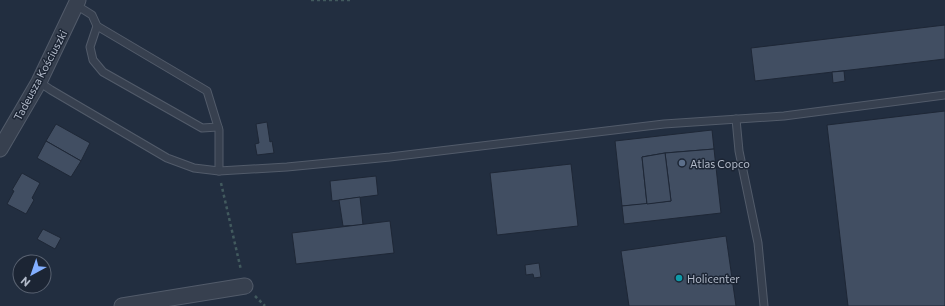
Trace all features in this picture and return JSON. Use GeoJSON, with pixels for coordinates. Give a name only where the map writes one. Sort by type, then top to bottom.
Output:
{"type":"FeatureCollection","features":[{"type":"Feature","properties":{"kind":"street","name":"Tadeusza Kościuszki"},"geometry":{"type":"LineString","coordinates":[[0,149],[39,82],[77,2]]}},
{"type":"Feature","properties":{"kind":"street"},"geometry":{"type":"LineString","coordinates":[[122,306],[245,286]]}},
{"type":"Feature","properties":{"kind":"lane"},"geometry":{"type":"LineString","coordinates":[[77,2],[92,15],[97,26],[207,91],[219,130],[219,172]]}},
{"type":"Feature","properties":{"kind":"lane"},"geometry":{"type":"LineString","coordinates":[[97,26],[90,47],[93,60],[103,72],[202,128],[218,127]]}},
{"type":"Feature","properties":{"kind":"lane"},"geometry":{"type":"LineString","coordinates":[[39,82],[167,158],[194,168],[219,172],[390,157],[664,124],[784,116],[945,95]]}},
{"type":"Feature","properties":{"kind":"lane"},"geometry":{"type":"LineString","coordinates":[[736,119],[739,150],[758,243],[764,306]]}},
{"type":"Feature","properties":{"kind":"path"},"geometry":{"type":"LineString","coordinates":[[312,0],[350,0]]}},
{"type":"Feature","properties":{"kind":"path"},"geometry":{"type":"LineString","coordinates":[[219,172],[245,286]]}},
{"type":"Feature","properties":{"kind":"building"},"geometry":{"type":"Polygon","coordinates":[[[945,25],[945,59],[755,81],[751,48],[945,25]]]}},
{"type":"Feature","properties":{"kind":"building"},"geometry":{"type":"Polygon","coordinates":[[[844,71],[845,81],[833,83],[832,72],[844,71]]]}},
{"type":"Feature","properties":{"kind":"building"},"geometry":{"type":"Polygon","coordinates":[[[945,111],[945,306],[848,306],[827,125],[945,111]]]}},
{"type":"Feature","properties":{"kind":"building"},"geometry":{"type":"Polygon","coordinates":[[[267,122],[270,142],[272,141],[274,153],[257,155],[255,144],[259,143],[256,124],[267,122]]]}},
{"type":"Feature","properties":{"kind":"building"},"geometry":{"type":"Polygon","coordinates":[[[56,124],[90,143],[81,161],[46,141],[56,124]]]}},
{"type":"Feature","properties":{"kind":"building"},"geometry":{"type":"Polygon","coordinates":[[[712,130],[714,149],[665,153],[642,157],[647,204],[622,206],[615,141],[712,130]]]}},
{"type":"Feature","properties":{"kind":"building"},"geometry":{"type":"Polygon","coordinates":[[[46,141],[81,161],[71,177],[37,158],[46,141]]]}},
{"type":"Feature","properties":{"kind":"building"},"geometry":{"type":"Polygon","coordinates":[[[714,149],[721,213],[624,224],[622,206],[671,201],[665,153],[714,149]]]}},
{"type":"Feature","properties":{"kind":"building"},"geometry":{"type":"Polygon","coordinates":[[[665,153],[671,201],[647,204],[642,157],[665,153]]]}},
{"type":"Feature","properties":{"kind":"building"},"geometry":{"type":"Polygon","coordinates":[[[571,164],[578,226],[497,235],[490,173],[571,164]]]}},
{"type":"Feature","properties":{"kind":"building"},"geometry":{"type":"Polygon","coordinates":[[[22,173],[40,183],[32,198],[34,200],[26,214],[7,204],[14,191],[12,190],[22,173]]]}},
{"type":"Feature","properties":{"kind":"building"},"geometry":{"type":"Polygon","coordinates":[[[376,176],[378,195],[332,201],[330,181],[376,176]]]}},
{"type":"Feature","properties":{"kind":"building"},"geometry":{"type":"Polygon","coordinates":[[[360,197],[363,225],[343,226],[339,200],[360,197]]]}},
{"type":"Feature","properties":{"kind":"building"},"geometry":{"type":"Polygon","coordinates":[[[390,221],[394,253],[296,264],[292,233],[390,221]]]}},
{"type":"Feature","properties":{"kind":"building"},"geometry":{"type":"Polygon","coordinates":[[[43,229],[61,238],[55,249],[37,239],[43,229]]]}},
{"type":"Feature","properties":{"kind":"building","name":"Holicenter"},"geometry":{"type":"Polygon","coordinates":[[[726,236],[736,306],[629,306],[621,251],[726,236]]]}},
{"type":"Feature","properties":{"kind":"building"},"geometry":{"type":"Polygon","coordinates":[[[539,263],[541,277],[534,278],[533,274],[526,275],[525,265],[539,263]]]}},
{"type":"Feature","properties":{"kind":"place","name":"Atlas Copco"},"geometry":{"type":"Point","coordinates":[682,163]}},
{"type":"Feature","properties":{"kind":"place","name":"Holicenter"},"geometry":{"type":"Point","coordinates":[679,278]}}]}
